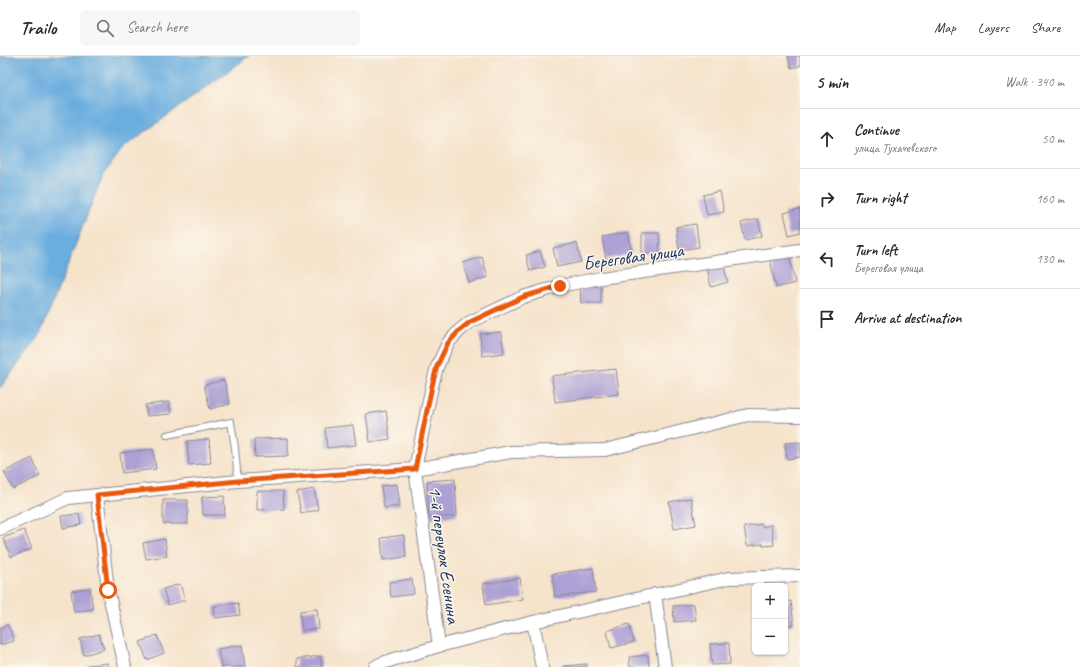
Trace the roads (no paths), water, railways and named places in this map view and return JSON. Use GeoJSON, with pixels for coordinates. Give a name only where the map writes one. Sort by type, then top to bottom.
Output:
{"type":"FeatureCollection","features":[{"type":"Feature","properties":{"kind":"street","name":"Береговая улица"},"geometry":{"type":"LineString","coordinates":[[415,469],[437,366],[448,343],[470,322],[523,297],[560,286],[601,278],[800,250]]}},
{"type":"Feature","properties":{"kind":"street"},"geometry":{"type":"LineString","coordinates":[[0,529],[68,498],[238,481],[415,469],[511,452],[605,450],[748,415],[800,416]]}},
{"type":"Feature","properties":{"kind":"street","name":"1-й переулок Есенина"},"geometry":{"type":"LineString","coordinates":[[415,469],[439,646]]}},
{"type":"Feature","properties":{"kind":"street"},"geometry":{"type":"LineString","coordinates":[[97,495],[108,590],[125,667]]}},
{"type":"Feature","properties":{"kind":"street"},"geometry":{"type":"LineString","coordinates":[[375,667],[395,659],[439,646],[533,622],[729,578],[800,576]]}},
{"type":"Feature","properties":{"kind":"street"},"geometry":{"type":"LineString","coordinates":[[655,594],[665,667]]}},
{"type":"Feature","properties":{"kind":"street"},"geometry":{"type":"LineString","coordinates":[[533,622],[542,667]]}},
{"type":"Feature","properties":{"kind":"lane"},"geometry":{"type":"LineString","coordinates":[[167,435],[230,422],[235,448],[238,481]]}},
{"type":"Feature","properties":{"kind":"water"},"geometry":{"type":"Polygon","coordinates":[[[0,56],[249,56],[123,148],[103,175],[39,337],[0,388],[0,56]]]}}]}
